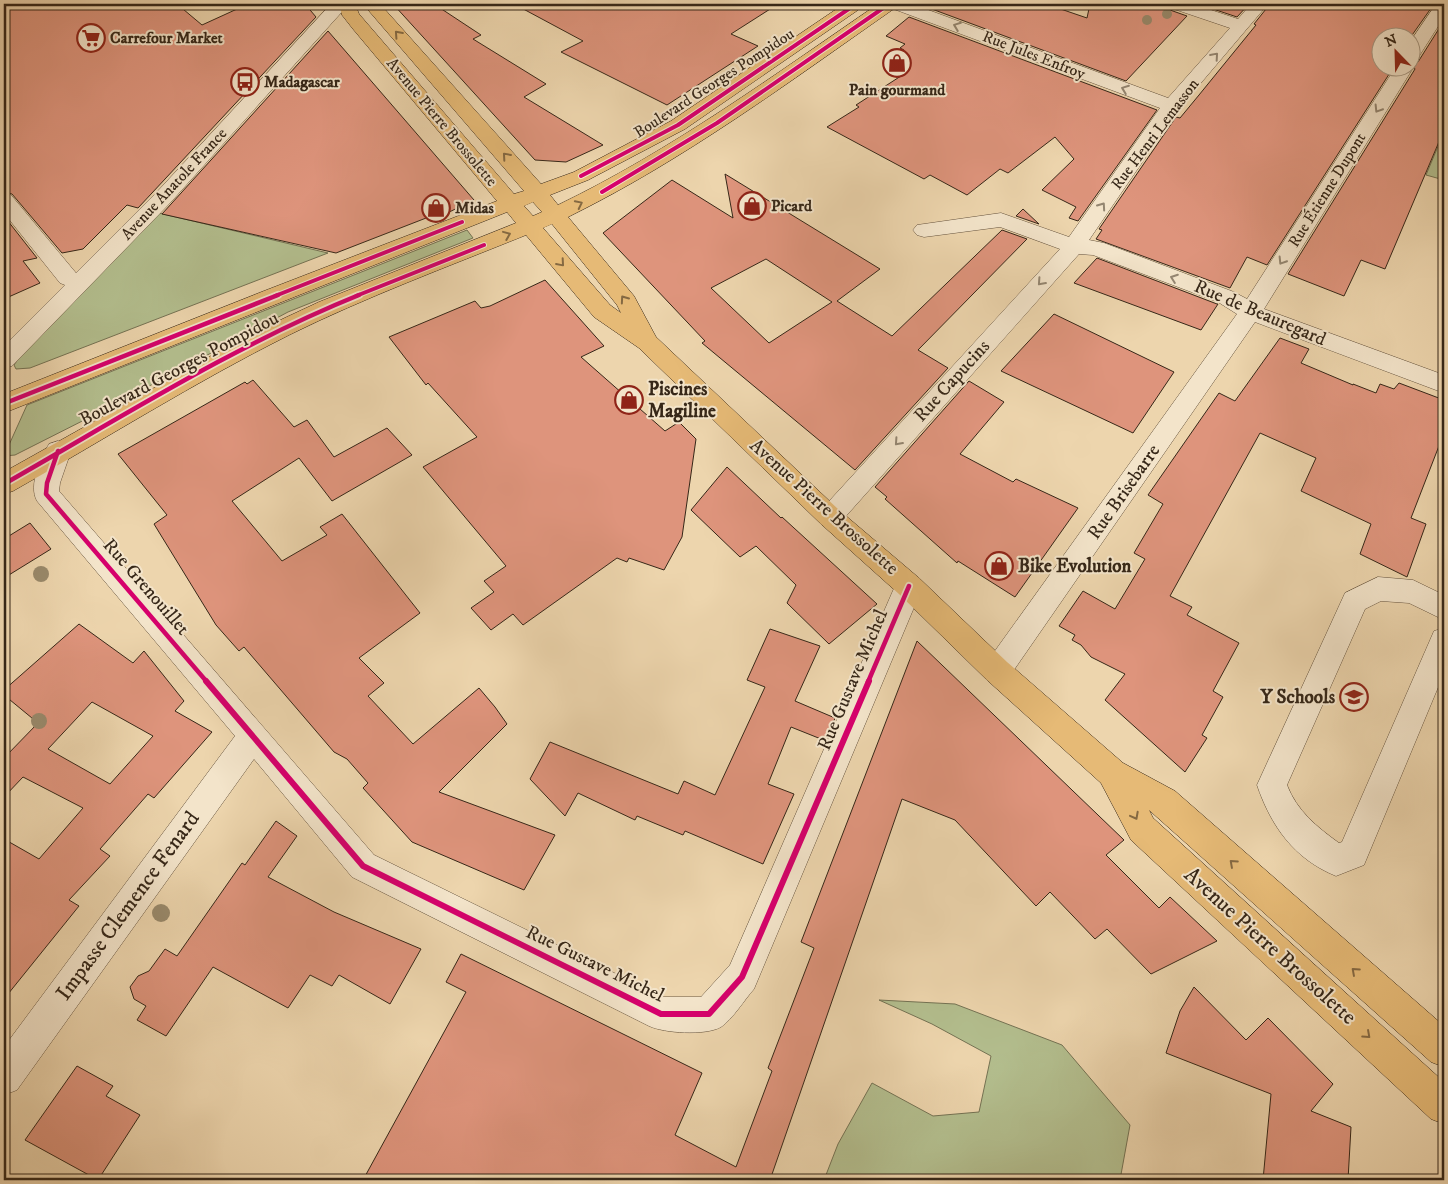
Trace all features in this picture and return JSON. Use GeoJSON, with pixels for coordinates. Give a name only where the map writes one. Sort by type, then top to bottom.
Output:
{"type":"FeatureCollection","features":[{"type":"Feature","properties":{"kind":"main road","name":"Boulevard Georges Pompidou"},"geometry":{"type":"LineString","coordinates":[[4,404],[582,176],[678,125],[856,4]]}},
{"type":"Feature","properties":{"kind":"main road","name":"Boulevard Georges Pompidou"},"geometry":{"type":"LineString","coordinates":[[11,475],[282,329],[327,308],[555,216],[602,192],[717,123],[889,4]]}},
{"type":"Feature","properties":{"kind":"main road","name":"Avenue Pierre Brossolette"},"geometry":{"type":"LineString","coordinates":[[338,5],[351,15],[602,311],[647,342],[830,517],[909,586],[997,671],[1112,773],[1164,802],[1444,1049]]}},
{"type":"Feature","properties":{"kind":"main road","name":"Avenue Pierre Brossolette"},"geometry":{"type":"LineString","coordinates":[[374,6],[537,193],[626,301],[647,342]]}},
{"type":"Feature","properties":{"kind":"main road","name":"Avenue Pierre Brossolette"},"geometry":{"type":"LineString","coordinates":[[1112,773],[1142,829],[1444,1106]]}},
{"type":"Feature","properties":{"kind":"street","name":"Rue Jules Enfroy"},"geometry":{"type":"LineString","coordinates":[[897,4],[1171,106]]}},
{"type":"Feature","properties":{"kind":"street"},"geometry":{"type":"LineString","coordinates":[[1177,4],[1242,26]]}},
{"type":"Feature","properties":{"kind":"street","name":"Rue Henri Lemasson"},"geometry":{"type":"LineString","coordinates":[[1074,246],[1171,106],[1260,4]]}},
{"type":"Feature","properties":{"kind":"street"},"geometry":{"type":"LineString","coordinates":[[1420,42],[1444,4]]}},
{"type":"Feature","properties":{"kind":"street","name":"Avenue Pierre Brossolette"},"geometry":{"type":"LineString","coordinates":[[338,5],[374,6]]}},
{"type":"Feature","properties":{"kind":"street","name":"Avenue Anatole France"},"geometry":{"type":"LineString","coordinates":[[4,343],[338,5]]}},
{"type":"Feature","properties":{"kind":"street","name":"Avenue Anatole France"},"geometry":{"type":"LineString","coordinates":[[4,360],[163,198],[338,5]]}},
{"type":"Feature","properties":{"kind":"street","name":"Rue Étienne Dupont"},"geometry":{"type":"LineString","coordinates":[[1250,312],[1398,78]]}},
{"type":"Feature","properties":{"kind":"street"},"geometry":{"type":"LineString","coordinates":[[4,200],[68,278]]}},
{"type":"Feature","properties":{"kind":"street","name":"Rue de Beauregard"},"geometry":{"type":"LineString","coordinates":[[924,230],[1001,220],[1074,246],[1096,248],[1226,297],[1250,312],[1444,384]]}},
{"type":"Feature","properties":{"kind":"street","name":"Rue Capucins"},"geometry":{"type":"LineString","coordinates":[[830,517],[1074,246]]}},
{"type":"Feature","properties":{"kind":"street","name":"Rue Brisebarre"},"geometry":{"type":"LineString","coordinates":[[997,671],[1250,312]]}},
{"type":"Feature","properties":{"kind":"street","name":"Rue Grenouillet"},"geometry":{"type":"LineString","coordinates":[[58,451],[46,483],[46,494],[253,734]]}},
{"type":"Feature","properties":{"kind":"street","name":"Rue Gustave Michel"},"geometry":{"type":"LineString","coordinates":[[253,734],[363,866],[661,1014],[709,1014],[742,977],[909,586]]}},
{"type":"Feature","properties":{"kind":"street"},"geometry":{"type":"LineString","coordinates":[[1444,608],[1413,592],[1378,589],[1355,601],[1272,785],[1278,806],[1299,834],[1336,860],[1353,854],[1444,640]]}},
{"type":"Feature","properties":{"kind":"street","name":"Impasse Clemence Fenard"},"geometry":{"type":"LineString","coordinates":[[4,1077],[253,734]]}},
{"type":"Feature","properties":{"kind":"green space"},"geometry":{"type":"Polygon","coordinates":[[[1444,132],[1444,180],[1426,175],[1444,132]]]}},
{"type":"Feature","properties":{"kind":"green space"},"geometry":{"type":"Polygon","coordinates":[[[159,213],[328,253],[30,368],[16,369],[14,365],[19,358],[159,213]]]}},
{"type":"Feature","properties":{"kind":"green space"},"geometry":{"type":"Polygon","coordinates":[[[467,230],[473,238],[288,312],[108,408],[15,455],[4,456],[27,405],[467,230]]]}},
{"type":"Feature","properties":{"kind":"green space"},"geometry":{"type":"Polygon","coordinates":[[[879,1000],[955,1004],[1062,1045],[1130,1125],[1120,1180],[824,1180],[838,1144],[872,1083],[933,1116],[979,1112],[991,1056],[932,1024],[879,1000]]]}},
{"type":"Feature","properties":{"kind":"building"},"geometry":{"type":"Polygon","coordinates":[[[4,4],[177,4],[202,25],[248,4],[305,4],[316,17],[138,208],[127,205],[83,249],[62,253],[12,194],[4,192],[4,4]]]}},
{"type":"Feature","properties":{"kind":"building"},"geometry":{"type":"Polygon","coordinates":[[[393,4],[434,4],[481,35],[473,39],[546,84],[524,97],[603,145],[566,162],[535,160],[393,4]]]}},
{"type":"Feature","properties":{"kind":"building"},"geometry":{"type":"Polygon","coordinates":[[[514,4],[778,4],[731,34],[758,46],[667,105],[561,52],[583,41],[514,4]]]}},
{"type":"Feature","properties":{"kind":"building"},"geometry":{"type":"Polygon","coordinates":[[[1046,4],[1087,18],[1090,4],[1167,4],[1170,10],[1187,16],[1126,81],[921,5],[1046,4]]]}},
{"type":"Feature","properties":{"kind":"building"},"geometry":{"type":"Polygon","coordinates":[[[1210,4],[1249,4],[1237,17],[1210,8],[1210,4]]]}},
{"type":"Feature","properties":{"kind":"building"},"geometry":{"type":"Polygon","coordinates":[[[1270,4],[1434,4],[1417,28],[1370,28],[1370,78],[1387,78],[1267,265],[1247,257],[1230,288],[1096,239],[1102,230],[1099,229],[1176,117],[1180,118],[1256,25],[1254,24],[1270,4]]]}},
{"type":"Feature","properties":{"kind":"building"},"geometry":{"type":"Polygon","coordinates":[[[909,17],[1157,110],[1078,221],[1069,218],[1076,207],[1042,190],[1074,159],[1055,137],[1008,173],[1000,169],[967,195],[930,175],[924,179],[827,127],[859,107],[856,105],[904,74],[884,65],[904,50],[900,48],[905,44],[886,36],[909,17]]]}},
{"type":"Feature","properties":{"kind":"building"},"geometry":{"type":"Polygon","coordinates":[[[1440,27],[1444,28],[1444,123],[1441,137],[1385,269],[1361,260],[1344,296],[1288,274],[1409,78],[1420,78],[1420,59],[1440,27]]]}},
{"type":"Feature","properties":{"kind":"building"},"geometry":{"type":"Polygon","coordinates":[[[328,31],[474,200],[441,216],[439,213],[336,253],[162,214],[328,31]]]}},
{"type":"Feature","properties":{"kind":"building"},"geometry":{"type":"Polygon","coordinates":[[[725,174],[880,269],[837,301],[892,336],[1002,230],[1027,239],[918,350],[948,368],[855,470],[702,343],[705,341],[603,233],[672,180],[733,218],[725,174]],[[766,259],[711,288],[769,343],[832,302],[766,259]]]}},
{"type":"Feature","properties":{"kind":"building"},"geometry":{"type":"Polygon","coordinates":[[[1023,209],[1039,224],[1016,216],[1023,209]]]}},
{"type":"Feature","properties":{"kind":"building"},"geometry":{"type":"Polygon","coordinates":[[[4,216],[37,258],[23,261],[40,283],[4,299],[4,216]]]}},
{"type":"Feature","properties":{"kind":"building"},"geometry":{"type":"Polygon","coordinates":[[[1097,258],[1218,304],[1201,330],[1074,283],[1097,258]]]}},
{"type":"Feature","properties":{"kind":"building"},"geometry":{"type":"Polygon","coordinates":[[[545,280],[604,346],[581,357],[665,431],[679,422],[696,439],[682,537],[664,570],[629,558],[627,562],[617,558],[523,625],[513,614],[491,630],[471,608],[494,592],[484,581],[506,566],[423,467],[477,437],[428,383],[426,385],[389,337],[475,301],[481,308],[490,306],[545,280]]]}},
{"type":"Feature","properties":{"kind":"building"},"geometry":{"type":"Polygon","coordinates":[[[1054,314],[1174,372],[1133,433],[1001,371],[1054,314]]]}},
{"type":"Feature","properties":{"kind":"building"},"geometry":{"type":"Polygon","coordinates":[[[1280,338],[1309,349],[1301,363],[1353,385],[1376,393],[1380,384],[1394,389],[1399,383],[1444,400],[1444,433],[1411,518],[1426,524],[1407,577],[1360,554],[1371,524],[1301,491],[1316,458],[1260,433],[1170,596],[1192,607],[1187,615],[1239,643],[1213,691],[1223,697],[1202,735],[1207,738],[1185,772],[1105,700],[1125,674],[1091,657],[1081,645],[1072,640],[1075,635],[1059,626],[1083,591],[1115,609],[1145,559],[1134,553],[1163,504],[1148,495],[1219,393],[1235,401],[1280,338]]]}},
{"type":"Feature","properties":{"kind":"building"},"geometry":{"type":"Polygon","coordinates":[[[253,380],[294,427],[307,420],[334,457],[387,428],[412,455],[332,501],[299,458],[232,501],[282,561],[327,535],[320,527],[342,514],[420,613],[359,658],[384,683],[368,696],[413,744],[479,688],[495,707],[507,724],[439,792],[555,835],[524,890],[412,842],[363,788],[368,783],[347,759],[334,752],[244,647],[239,651],[216,625],[154,524],[167,515],[118,454],[245,382],[247,384],[253,380]]]}},
{"type":"Feature","properties":{"kind":"building"},"geometry":{"type":"Polygon","coordinates":[[[969,381],[1004,402],[960,454],[1013,482],[1016,479],[1078,508],[1015,597],[958,561],[957,563],[885,499],[887,497],[875,487],[969,381]]]}},
{"type":"Feature","properties":{"kind":"building"},"geometry":{"type":"Polygon","coordinates":[[[727,467],[877,604],[829,644],[787,603],[796,585],[756,546],[740,557],[691,510],[727,467]]]}},
{"type":"Feature","properties":{"kind":"building"},"geometry":{"type":"Polygon","coordinates":[[[30,523],[51,549],[4,578],[4,539],[30,523]]]}},
{"type":"Feature","properties":{"kind":"building"},"geometry":{"type":"Polygon","coordinates":[[[79,624],[133,663],[144,651],[184,701],[175,711],[212,732],[154,798],[148,794],[100,849],[110,856],[69,900],[79,906],[4,999],[4,839],[39,859],[83,808],[23,777],[4,797],[4,758],[38,723],[4,695],[4,690],[79,624]],[[92,702],[48,749],[110,784],[153,736],[92,702]]]}},
{"type":"Feature","properties":{"kind":"building"},"geometry":{"type":"Polygon","coordinates":[[[770,629],[820,646],[795,701],[835,718],[826,741],[791,727],[768,784],[794,794],[763,864],[685,831],[683,835],[637,816],[635,820],[578,793],[565,816],[530,779],[550,742],[678,794],[684,781],[715,795],[765,687],[747,680],[770,629]]]}},
{"type":"Feature","properties":{"kind":"building"},"geometry":{"type":"Polygon","coordinates":[[[917,641],[1124,840],[1106,855],[1159,908],[1170,897],[1217,941],[1151,974],[1107,929],[1095,939],[1050,892],[1036,906],[955,820],[902,799],[770,1180],[363,1180],[466,992],[446,982],[461,954],[702,1073],[675,1135],[736,1167],[772,1071],[768,1068],[814,948],[801,942],[917,641]]]}},
{"type":"Feature","properties":{"kind":"building"},"geometry":{"type":"Polygon","coordinates":[[[276,821],[297,836],[268,877],[334,912],[421,949],[390,1004],[339,975],[332,986],[310,975],[288,1008],[213,967],[166,1036],[137,1020],[146,1006],[134,999],[130,987],[138,976],[149,971],[165,949],[177,956],[242,863],[245,865],[276,821]]]}},
{"type":"Feature","properties":{"kind":"building"},"geometry":{"type":"Polygon","coordinates":[[[1194,987],[1246,1040],[1268,1018],[1333,1084],[1311,1111],[1351,1127],[1348,1180],[1263,1180],[1271,1094],[1166,1053],[1180,1011],[1194,987]]]}},
{"type":"Feature","properties":{"kind":"building"},"geometry":{"type":"Polygon","coordinates":[[[77,1066],[113,1086],[106,1096],[140,1115],[98,1180],[25,1140],[77,1066]]]}},
{"type":"Feature","properties":{"kind":"cycle path"},"geometry":{"type":"LineString","coordinates":[[581,176],[678,125],[856,4]]}},
{"type":"Feature","properties":{"kind":"cycle path"},"geometry":{"type":"LineString","coordinates":[[602,192],[717,123],[889,4]]}},
{"type":"Feature","properties":{"kind":"cycle path"},"geometry":{"type":"LineString","coordinates":[[8,402],[462,222]]}},
{"type":"Feature","properties":{"kind":"cycle path"},"geometry":{"type":"LineString","coordinates":[[4,484],[235,353],[282,329],[327,308],[484,245]]}},
{"type":"Feature","properties":{"kind":"cycle path"},"geometry":{"type":"LineString","coordinates":[[58,451],[47,483],[46,494],[363,866],[661,1014],[709,1014],[742,977],[909,586]]}},
{"type":"Feature","properties":{"kind":"place","name":"Carrefour Market"},"geometry":{"type":"Point","coordinates":[91,38]}},
{"type":"Feature","properties":{"kind":"place","name":"Pain gourmand"},"geometry":{"type":"Point","coordinates":[897,63]}},
{"type":"Feature","properties":{"kind":"place","name":"Madagascar"},"geometry":{"type":"Point","coordinates":[245,82]}},
{"type":"Feature","properties":{"kind":"place","name":"Picard"},"geometry":{"type":"Point","coordinates":[752,206]}},
{"type":"Feature","properties":{"kind":"place","name":"Midas"},"geometry":{"type":"Point","coordinates":[436,208]}},
{"type":"Feature","properties":{"kind":"place","name":"Piscines Magiline"},"geometry":{"type":"Point","coordinates":[629,400]}},
{"type":"Feature","properties":{"kind":"place","name":"Bike Evolution"},"geometry":{"type":"Point","coordinates":[999,566]}},
{"type":"Feature","properties":{"kind":"place","name":"Y Schools"},"geometry":{"type":"Point","coordinates":[1354,697]}}]}
